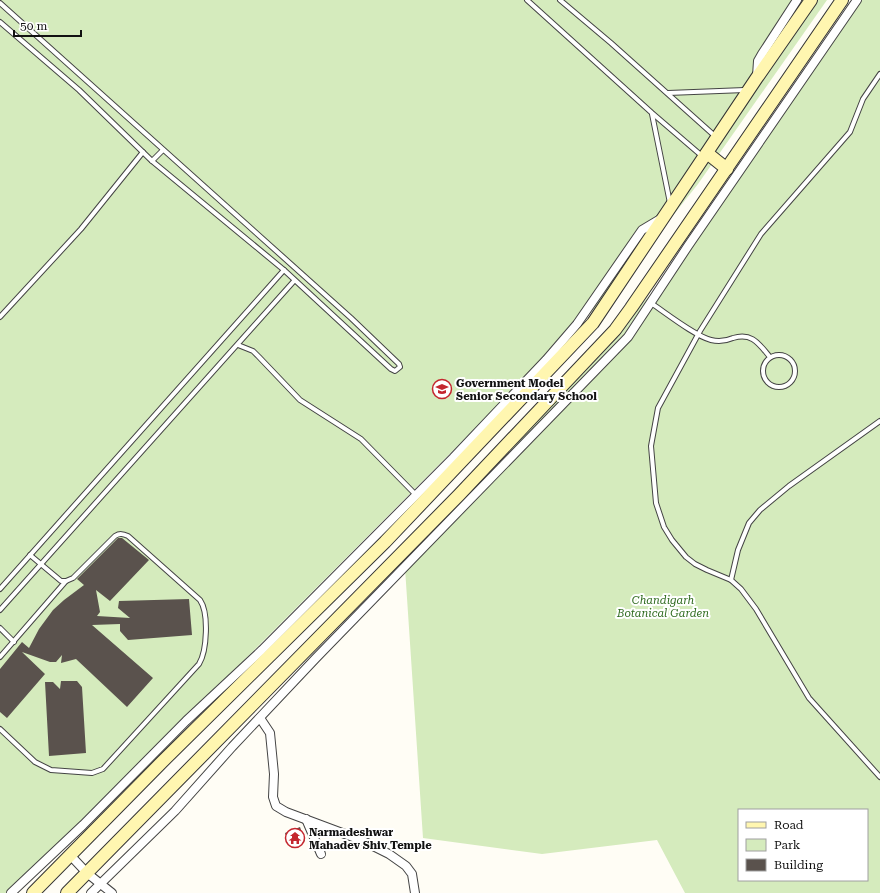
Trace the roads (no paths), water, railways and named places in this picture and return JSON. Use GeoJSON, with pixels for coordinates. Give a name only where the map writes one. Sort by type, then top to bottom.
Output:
{"type":"FeatureCollection","features":[{"type":"Feature","properties":{"kind":"main road"},"geometry":{"type":"LineString","coordinates":[[33,893],[160,763],[385,542],[419,499],[593,323],[756,79],[811,0]]}},
{"type":"Feature","properties":{"kind":"main road"},"geometry":{"type":"LineString","coordinates":[[67,893],[454,501],[615,330],[842,0]]}},
{"type":"Feature","properties":{"kind":"main road"},"geometry":{"type":"LineString","coordinates":[[705,155],[727,169]]}},
{"type":"Feature","properties":{"kind":"street"},"geometry":{"type":"LineString","coordinates":[[756,79],[758,61],[797,0]]}},
{"type":"Feature","properties":{"kind":"street"},"geometry":{"type":"LineString","coordinates":[[91,893],[175,811],[232,747],[340,633],[628,336],[857,0]]}},
{"type":"Feature","properties":{"kind":"street"},"geometry":{"type":"LineString","coordinates":[[11,893],[83,825],[186,721],[419,499]]}},
{"type":"Feature","properties":{"kind":"street"},"geometry":{"type":"LineString","coordinates":[[260,718],[270,733],[274,774],[273,797],[276,806],[286,812],[361,840],[389,854],[406,866],[412,874],[415,893]]}},
{"type":"Feature","properties":{"kind":"street"},"geometry":{"type":"LineString","coordinates":[[306,819],[321,854]]}},
{"type":"Feature","properties":{"kind":"street"},"geometry":{"type":"LineString","coordinates":[[70,855],[87,873],[112,893]]}},
{"type":"Feature","properties":{"kind":"lane"},"geometry":{"type":"LineString","coordinates":[[527,0],[652,113],[705,155]]}},
{"type":"Feature","properties":{"kind":"lane"},"geometry":{"type":"LineString","coordinates":[[560,0],[612,43],[718,138]]}},
{"type":"Feature","properties":{"kind":"lane"},"geometry":{"type":"LineString","coordinates":[[0,3],[351,318],[399,364],[400,367],[395,371],[391,369],[294,281],[284,270],[152,162],[79,90],[0,22]]}},
{"type":"Feature","properties":{"kind":"lane"},"geometry":{"type":"LineString","coordinates":[[880,74],[863,99],[850,132],[761,234],[698,334],[658,408],[651,446],[656,504],[664,527],[672,540],[686,557],[695,564],[731,580],[741,589],[756,609],[809,698],[880,777]]}},
{"type":"Feature","properties":{"kind":"lane"},"geometry":{"type":"LineString","coordinates":[[668,93],[749,90]]}},
{"type":"Feature","properties":{"kind":"lane"},"geometry":{"type":"LineString","coordinates":[[652,113],[667,213]]}},
{"type":"Feature","properties":{"kind":"lane"},"geometry":{"type":"LineString","coordinates":[[152,162],[163,150]]}},
{"type":"Feature","properties":{"kind":"lane"},"geometry":{"type":"LineString","coordinates":[[0,317],[81,229],[143,152]]}},
{"type":"Feature","properties":{"kind":"lane"},"geometry":{"type":"LineString","coordinates":[[0,589],[284,270]]}},
{"type":"Feature","properties":{"kind":"lane"},"geometry":{"type":"LineString","coordinates":[[0,610],[294,281]]}},
{"type":"Feature","properties":{"kind":"lane"},"geometry":{"type":"LineString","coordinates":[[651,302],[698,334],[711,340],[718,341],[744,336],[752,338],[758,342],[770,358]]}},
{"type":"Feature","properties":{"kind":"lane"},"geometry":{"type":"LineString","coordinates":[[238,345],[259,357],[300,400],[361,438],[419,499]]}},
{"type":"Feature","properties":{"kind":"lane"},"geometry":{"type":"LineString","coordinates":[[775,355],[786,357],[794,365],[794,376],[788,384],[783,386],[773,386],[766,380],[763,375],[764,365],[770,358],[775,355]]}},
{"type":"Feature","properties":{"kind":"lane"},"geometry":{"type":"LineString","coordinates":[[731,580],[738,550],[749,523],[760,510],[789,486],[880,421]]}},
{"type":"Feature","properties":{"kind":"lane"},"geometry":{"type":"LineString","coordinates":[[0,657],[66,581],[73,578],[118,534],[125,534],[203,604],[206,620],[202,660],[195,670],[103,769],[92,772],[50,770],[35,762],[0,730]]}},
{"type":"Feature","properties":{"kind":"lane"},"geometry":{"type":"LineString","coordinates":[[30,555],[62,581],[66,581]]}},
{"type":"Feature","properties":{"kind":"lane"},"geometry":{"type":"LineString","coordinates":[[0,628],[14,642]]}},
{"type":"Feature","properties":{"kind":"place","name":"Government Model Senior Secondary School"},"geometry":{"type":"Point","coordinates":[442,389]}},
{"type":"Feature","properties":{"kind":"place","name":"Narmadeshwar Mahadev Shiv Temple"},"geometry":{"type":"Point","coordinates":[295,838]}},
{"type":"Feature","properties":{"kind":"park label","name":"Chandigarh Botanical Garden"},"geometry":{"type":"Point","coordinates":[663,606]}}]}
